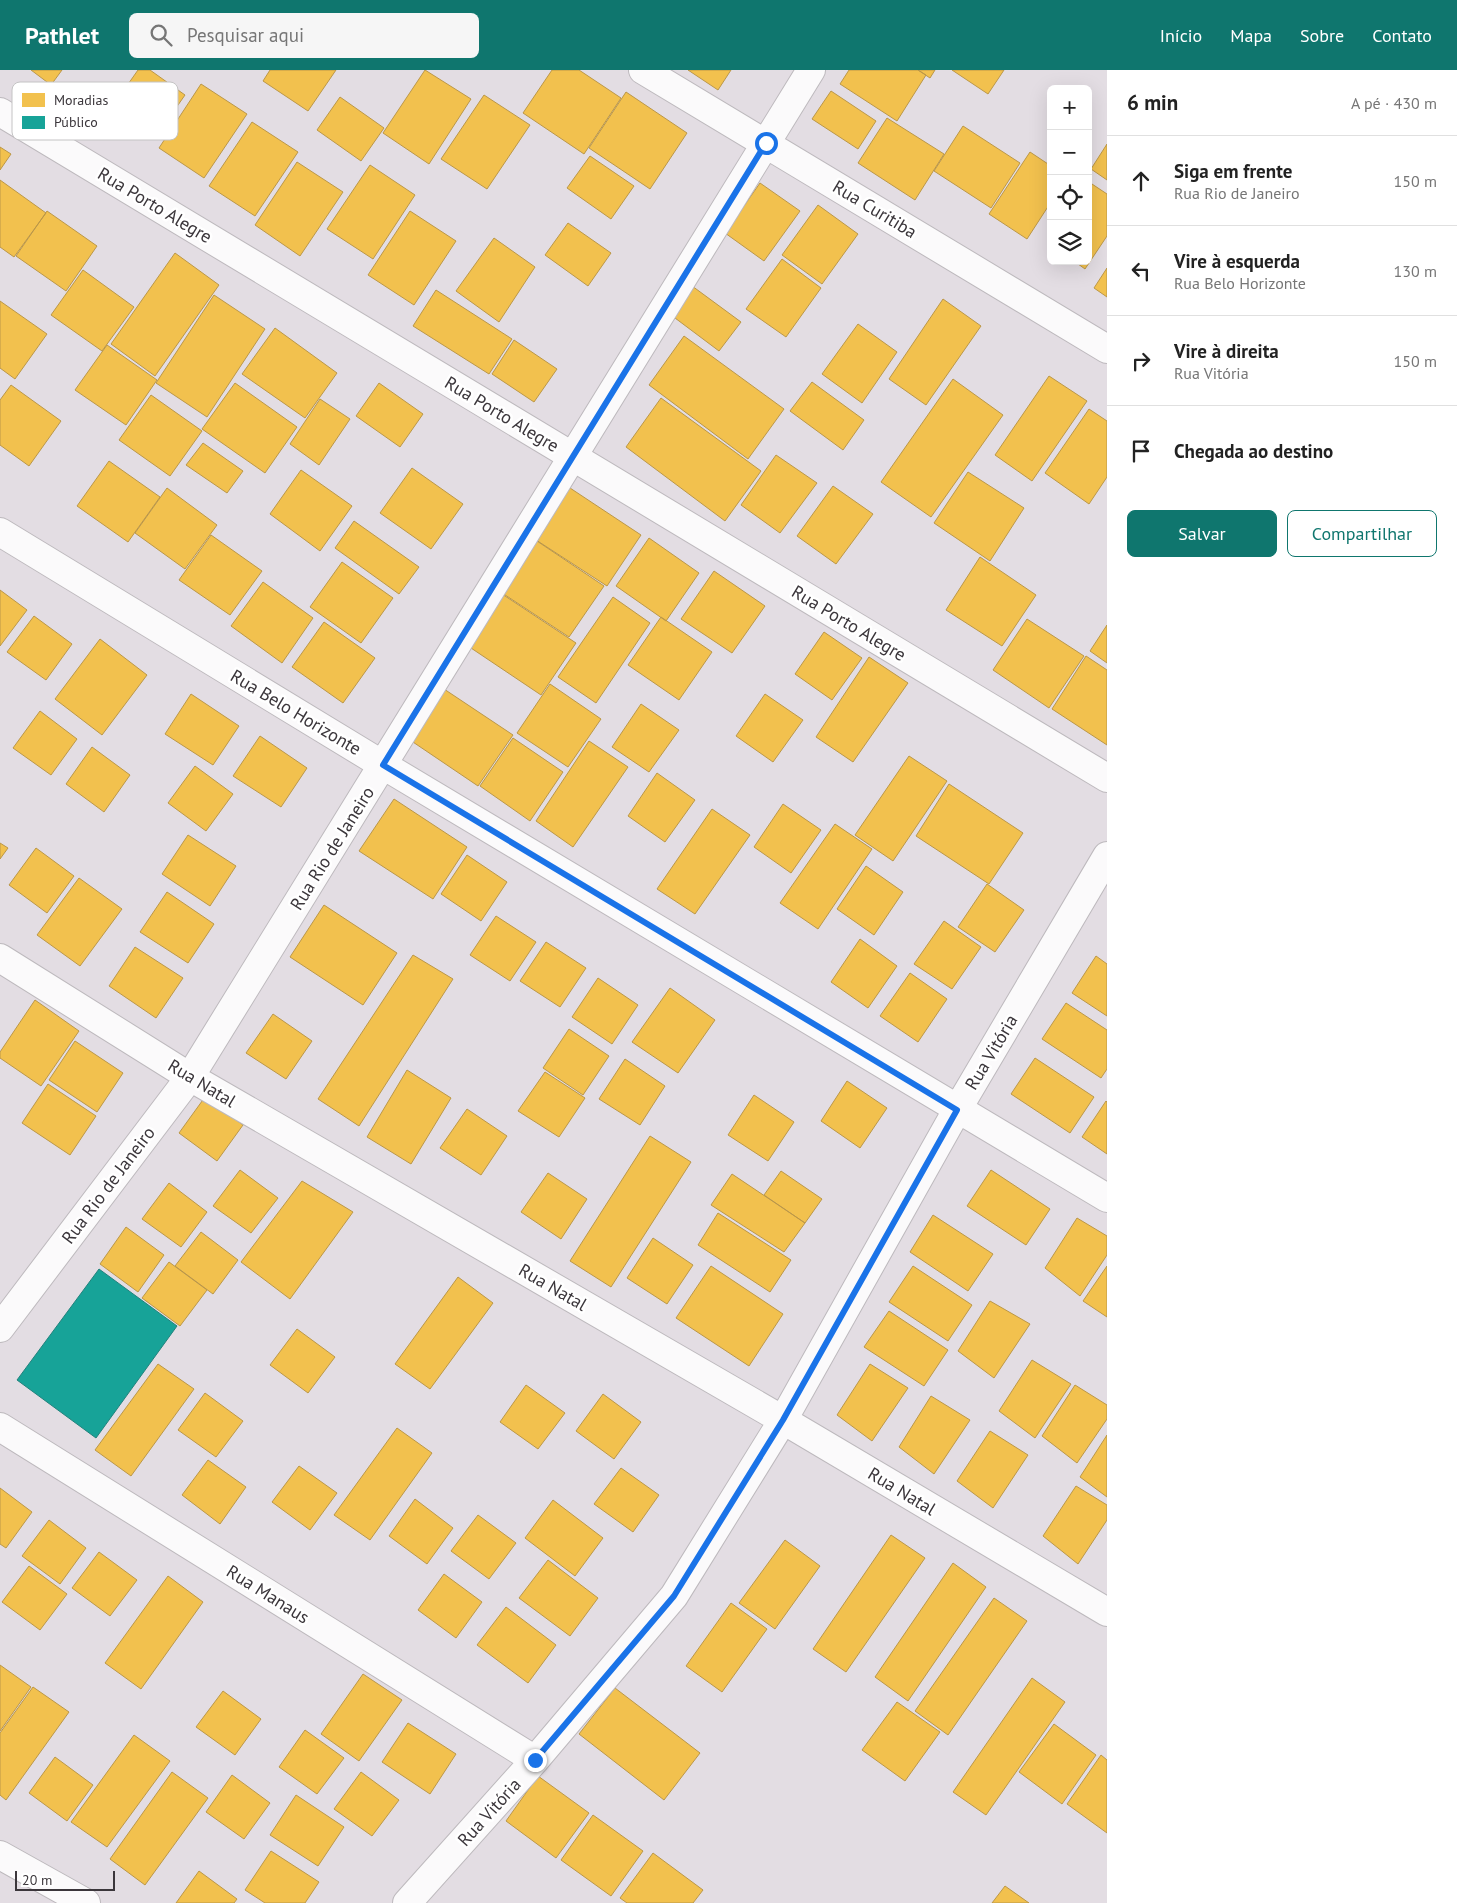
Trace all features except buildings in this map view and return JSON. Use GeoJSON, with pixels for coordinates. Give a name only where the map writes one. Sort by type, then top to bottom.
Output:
{"type":"FeatureCollection","features":[{"type":"Feature","properties":{"kind":"street","name":"Rua Curitiba"},"geometry":{"type":"LineString","coordinates":[[643,70],[1107,349]]}},
{"type":"Feature","properties":{"kind":"street","name":"Rua Rio de Janeiro"},"geometry":{"type":"LineString","coordinates":[[0,1328],[190,1077],[811,70]]}},
{"type":"Feature","properties":{"kind":"street","name":"Rua Porto Alegre"},"geometry":{"type":"LineString","coordinates":[[0,112],[12,119]]}},
{"type":"Feature","properties":{"kind":"street","name":"Rua Porto Alegre"},"geometry":{"type":"LineString","coordinates":[[47,140],[1107,778]]}},
{"type":"Feature","properties":{"kind":"street","name":"Rua Belo Horizonte"},"geometry":{"type":"LineString","coordinates":[[0,532],[383,765],[1107,1198]]}},
{"type":"Feature","properties":{"kind":"street","name":"Rua Vitória"},"geometry":{"type":"LineString","coordinates":[[407,1903],[535,1760],[674,1596],[783,1420],[957,1110],[1107,856]]}},
{"type":"Feature","properties":{"kind":"street","name":"Rua Natal"},"geometry":{"type":"LineString","coordinates":[[0,958],[190,1077],[783,1420],[1107,1612]]}},
{"type":"Feature","properties":{"kind":"street","name":"Rua Manaus"},"geometry":{"type":"LineString","coordinates":[[0,1427],[535,1760]]}},
{"type":"Feature","properties":{"kind":"street"},"geometry":{"type":"LineString","coordinates":[[0,1855],[86,1903]]}},
{"type":"Feature","properties":{"kind":"route"},"geometry":{"type":"LineString","coordinates":[[535,1760],[674,1596],[783,1420],[957,1110],[383,765],[766,143]]}}]}
